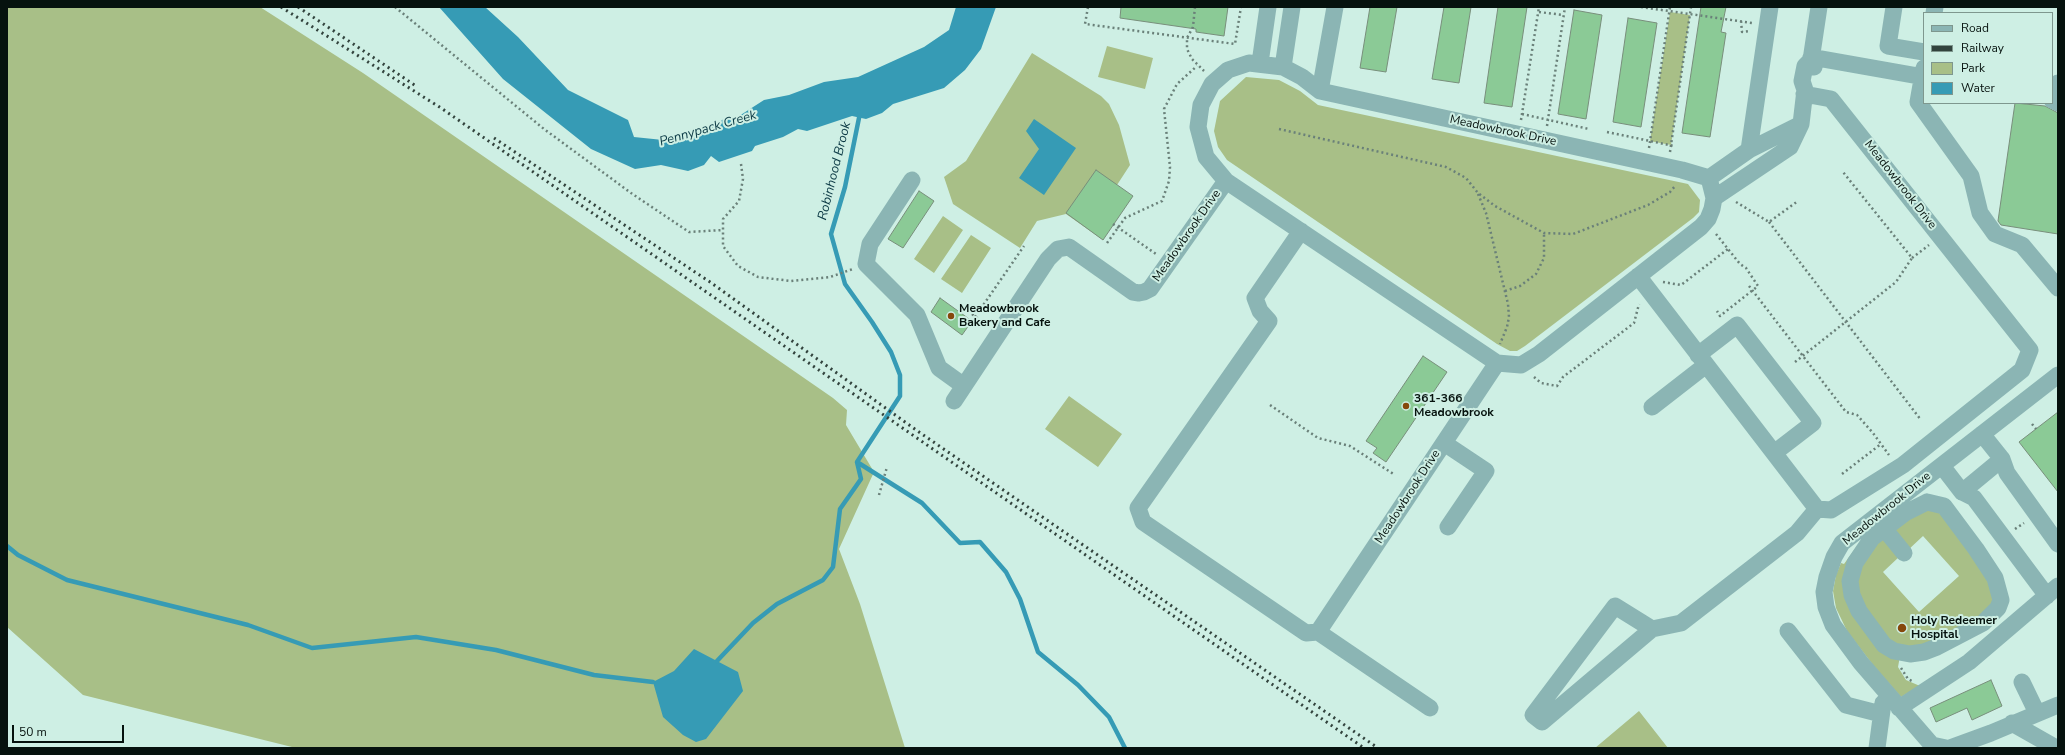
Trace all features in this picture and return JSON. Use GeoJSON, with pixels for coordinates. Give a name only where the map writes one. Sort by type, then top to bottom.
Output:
{"type":"FeatureCollection","features":[{"type":"Feature","properties":{"kind":"street"},"geometry":{"type":"LineString","coordinates":[[1260,63],[1268,7]]}},
{"type":"Feature","properties":{"kind":"street"},"geometry":{"type":"LineString","coordinates":[[1283,67],[1292,7]]}},
{"type":"Feature","properties":{"kind":"street"},"geometry":{"type":"LineString","coordinates":[[1320,91],[1335,7]]}},
{"type":"Feature","properties":{"kind":"street"},"geometry":{"type":"LineString","coordinates":[[1749,150],[1770,7]]}},
{"type":"Feature","properties":{"kind":"street"},"geometry":{"type":"LineString","coordinates":[[1718,196],[1790,147],[1801,124],[1804,92],[1802,81],[1805,66],[1811,59],[1819,7]]}},
{"type":"Feature","properties":{"kind":"street"},"geometry":{"type":"LineString","coordinates":[[1894,7],[1888,46],[1923,52]]}},
{"type":"Feature","properties":{"kind":"street"},"geometry":{"type":"LineString","coordinates":[[1811,59],[1923,74],[1918,102],[1971,176],[1980,213],[1995,234],[2022,245],[2058,288]]}},
{"type":"Feature","properties":{"kind":"street","name":"Meadowbrook Drive"},"geometry":{"type":"LineString","coordinates":[[1249,63],[1260,63],[1283,67],[1320,91],[1646,162],[1709,178],[1718,196],[1708,219],[1701,227],[1530,360],[1521,365],[1497,363],[1226,181],[1206,157],[1198,127],[1200,105],[1212,84],[1228,70],[1249,63]]}},
{"type":"Feature","properties":{"kind":"street","name":"Meadowbrook Drive"},"geometry":{"type":"LineString","coordinates":[[1804,92],[1831,99],[2030,350],[2022,370],[1903,465],[1831,510],[1817,509]]}},
{"type":"Feature","properties":{"kind":"street"},"geometry":{"type":"LineString","coordinates":[[1709,178],[1749,150],[1801,124]]}},
{"type":"Feature","properties":{"kind":"street"},"geometry":{"type":"LineString","coordinates":[[912,180],[870,244],[866,264],[917,315],[939,368],[964,386]]}},
{"type":"Feature","properties":{"kind":"street","name":"Meadowbrook Drive"},"geometry":{"type":"LineString","coordinates":[[954,401],[1048,259],[1058,250],[1069,247],[1133,292],[1144,292],[1150,289],[1226,181]]}},
{"type":"Feature","properties":{"kind":"street"},"geometry":{"type":"LineString","coordinates":[[1301,231],[1255,298],[1260,311],[1269,321],[1138,508],[1143,522],[1306,633],[1318,632],[1430,708]]}},
{"type":"Feature","properties":{"kind":"street"},"geometry":{"type":"LineString","coordinates":[[1638,276],[1817,509],[1797,533],[1681,623],[1652,629],[1542,722],[1533,715],[1615,606],[1652,629]]}},
{"type":"Feature","properties":{"kind":"street"},"geometry":{"type":"LineString","coordinates":[[1652,407],[1737,325],[1813,423],[1774,453]]}},
{"type":"Feature","properties":{"kind":"street","name":"Meadowbrook Drive"},"geometry":{"type":"LineString","coordinates":[[1318,632],[1497,363]]}},
{"type":"Feature","properties":{"kind":"street","name":"Meadowbrook Drive"},"geometry":{"type":"LineString","coordinates":[[1937,747],[1899,708],[1860,663],[1833,625],[1826,608],[1824,592],[1834,557],[1842,543],[1879,524],[1942,466],[1982,434],[2057,379]]}},
{"type":"Feature","properties":{"kind":"street"},"geometry":{"type":"LineString","coordinates":[[1982,434],[2002,459],[2007,473],[2058,544]]}},
{"type":"Feature","properties":{"kind":"street"},"geometry":{"type":"LineString","coordinates":[[1444,443],[1486,471],[1448,527]]}},
{"type":"Feature","properties":{"kind":"street"},"geometry":{"type":"LineString","coordinates":[[1962,492],[2002,459]]}},
{"type":"Feature","properties":{"kind":"street"},"geometry":{"type":"LineString","coordinates":[[1899,708],[1969,662],[2052,591],[1974,498],[1962,492],[1942,466]]}},
{"type":"Feature","properties":{"kind":"street"},"geometry":{"type":"LineString","coordinates":[[1927,502],[1944,506],[1976,549],[1995,578],[1999,588],[2001,600],[1998,608],[1982,623],[1937,647],[1924,652],[1902,652],[1894,651],[1884,645],[1859,611],[1852,595],[1850,581],[1855,563],[1872,538],[1879,524],[1927,502]]}},
{"type":"Feature","properties":{"kind":"street"},"geometry":{"type":"LineString","coordinates":[[1879,524],[1904,553]]}},
{"type":"Feature","properties":{"kind":"street"},"geometry":{"type":"LineString","coordinates":[[1788,631],[1846,705],[1881,714]]}},
{"type":"Feature","properties":{"kind":"street"},"geometry":{"type":"LineString","coordinates":[[2022,682],[2025,718],[2056,748]]}},
{"type":"Feature","properties":{"kind":"street"},"geometry":{"type":"LineString","coordinates":[[1877,748],[1884,690]]}},
{"type":"Feature","properties":{"kind":"street"},"geometry":{"type":"LineString","coordinates":[[1950,748],[1991,733],[2058,705]]}},
{"type":"Feature","properties":{"kind":"street"},"geometry":{"type":"LineString","coordinates":[[2025,718],[2058,737]]}},
{"type":"Feature","properties":{"kind":"path"},"geometry":{"type":"LineString","coordinates":[[396,7],[544,129],[638,198],[689,232],[723,230]]}},
{"type":"Feature","properties":{"kind":"path"},"geometry":{"type":"LineString","coordinates":[[1088,7],[1085,24],[1235,44],[1241,7]]}},
{"type":"Feature","properties":{"kind":"path"},"geometry":{"type":"LineString","coordinates":[[1196,7],[1193,27],[1187,38],[1187,49],[1197,66],[1204,72]]}},
{"type":"Feature","properties":{"kind":"path"},"geometry":{"type":"LineString","coordinates":[[1521,120],[1540,7]]}},
{"type":"Feature","properties":{"kind":"path"},"geometry":{"type":"LineString","coordinates":[[1547,126],[1565,7]]}},
{"type":"Feature","properties":{"kind":"path"},"geometry":{"type":"LineString","coordinates":[[1641,7],[1670,12],[1690,14],[1741,21],[1752,23],[1750,32],[1742,32],[1741,21]]}},
{"type":"Feature","properties":{"kind":"path"},"geometry":{"type":"LineString","coordinates":[[1646,162],[1670,7]]}},
{"type":"Feature","properties":{"kind":"path"},"geometry":{"type":"LineString","coordinates":[[1668,167],[1691,7]]}},
{"type":"Feature","properties":{"kind":"path"},"geometry":{"type":"LineString","coordinates":[[1539,12],[1563,15]]}},
{"type":"Feature","properties":{"kind":"path"},"geometry":{"type":"LineString","coordinates":[[1107,243],[1125,218],[1162,200],[1169,181],[1170,167],[1164,110],[1177,84],[1197,66]]}},
{"type":"Feature","properties":{"kind":"path"},"geometry":{"type":"LineString","coordinates":[[1522,114],[1589,129]]}},
{"type":"Feature","properties":{"kind":"path"},"geometry":{"type":"LineString","coordinates":[[1279,129],[1446,167],[1466,178],[1478,193],[1495,206],[1544,233],[1563,235],[1573,234],[1648,205],[1670,192],[1678,183]]}},
{"type":"Feature","properties":{"kind":"path"},"geometry":{"type":"LineString","coordinates":[[1607,132],[1674,146]]}},
{"type":"Feature","properties":{"kind":"path"},"geometry":{"type":"LineString","coordinates":[[741,164],[743,179],[739,201],[723,219],[723,246],[738,266],[758,277],[791,281],[830,277],[859,267]]}},
{"type":"Feature","properties":{"kind":"path"},"geometry":{"type":"LineString","coordinates":[[1843,172],[1912,258]]}},
{"type":"Feature","properties":{"kind":"path"},"geometry":{"type":"LineString","coordinates":[[1478,193],[1486,214],[1505,291],[1509,317],[1500,344]]}},
{"type":"Feature","properties":{"kind":"path"},"geometry":{"type":"LineString","coordinates":[[1718,196],[1769,222],[1921,420]]}},
{"type":"Feature","properties":{"kind":"path"},"geometry":{"type":"LineString","coordinates":[[1769,222],[1798,201]]}},
{"type":"Feature","properties":{"kind":"path"},"geometry":{"type":"LineString","coordinates":[[1113,224],[1156,254]]}},
{"type":"Feature","properties":{"kind":"path"},"geometry":{"type":"LineString","coordinates":[[1505,291],[1520,286],[1536,274],[1544,258],[1544,233]]}},
{"type":"Feature","properties":{"kind":"path"},"geometry":{"type":"LineString","coordinates":[[1716,234],[1740,264],[1746,268],[1758,286],[1720,316],[1717,311]]}},
{"type":"Feature","properties":{"kind":"path"},"geometry":{"type":"LineString","coordinates":[[1795,362],[1896,282],[1912,258],[1931,242]]}},
{"type":"Feature","properties":{"kind":"path"},"geometry":{"type":"LineString","coordinates":[[975,317],[1024,246]]}},
{"type":"Feature","properties":{"kind":"path"},"geometry":{"type":"LineString","coordinates":[[1659,281],[1681,285],[1728,249]]}},
{"type":"Feature","properties":{"kind":"path"},"geometry":{"type":"LineString","coordinates":[[1749,286],[1846,412],[1857,415],[1881,444],[1890,458]]}},
{"type":"Feature","properties":{"kind":"path"},"geometry":{"type":"LineString","coordinates":[[1534,377],[1541,383],[1557,386],[1563,377],[1634,323],[1639,302]]}},
{"type":"Feature","properties":{"kind":"path"},"geometry":{"type":"LineString","coordinates":[[972,314],[990,327]]}},
{"type":"Feature","properties":{"kind":"path"},"geometry":{"type":"LineString","coordinates":[[1270,405],[1318,438],[1350,446],[1396,475]]}},
{"type":"Feature","properties":{"kind":"path"},"geometry":{"type":"LineString","coordinates":[[2032,424],[2036,429]]}},
{"type":"Feature","properties":{"kind":"path"},"geometry":{"type":"LineString","coordinates":[[1842,474],[1881,444]]}},
{"type":"Feature","properties":{"kind":"path"},"geometry":{"type":"LineString","coordinates":[[879,495],[887,467]]}},
{"type":"Feature","properties":{"kind":"path"},"geometry":{"type":"LineString","coordinates":[[2010,534],[2029,518]]}},
{"type":"Feature","properties":{"kind":"path"},"geometry":{"type":"LineString","coordinates":[[1902,652],[1900,666],[1908,679],[1931,687]]}},
{"type":"Feature","properties":{"kind":"green space"},"geometry":{"type":"Polygon","coordinates":[[[7,7],[260,7],[363,73],[833,398],[847,410],[846,425],[874,472],[839,549],[860,604],[905,748],[296,748],[83,695],[7,627],[7,7]]]}},
{"type":"Feature","properties":{"kind":"green space"},"geometry":{"type":"Polygon","coordinates":[[[1670,12],[1690,15],[1671,145],[1650,141],[1670,12]]]}},
{"type":"Feature","properties":{"kind":"green space"},"geometry":{"type":"Polygon","coordinates":[[[1107,46],[1153,58],[1145,89],[1098,77],[1107,46]]]}},
{"type":"Feature","properties":{"kind":"green space"},"geometry":{"type":"Polygon","coordinates":[[[1032,53],[1101,96],[1109,104],[1119,125],[1130,165],[1117,185],[1103,240],[1066,214],[1037,221],[1020,248],[953,204],[944,177],[966,161],[1032,53]]]}},
{"type":"Feature","properties":{"kind":"green space"},"geometry":{"type":"Polygon","coordinates":[[[1246,77],[1279,80],[1300,91],[1318,105],[1688,184],[1700,200],[1699,212],[1525,346],[1517,351],[1510,351],[1497,344],[1227,160],[1218,147],[1214,131],[1220,101],[1246,77]]]}},
{"type":"Feature","properties":{"kind":"green space"},"geometry":{"type":"Polygon","coordinates":[[[943,216],[963,230],[934,273],[914,259],[943,216]]]}},
{"type":"Feature","properties":{"kind":"green space"},"geometry":{"type":"Polygon","coordinates":[[[971,235],[991,248],[962,293],[941,279],[971,235]]]}},
{"type":"Feature","properties":{"kind":"green space"},"geometry":{"type":"Polygon","coordinates":[[[1069,396],[1122,434],[1098,467],[1045,429],[1069,396]]]}},
{"type":"Feature","properties":{"kind":"green space"},"geometry":{"type":"Polygon","coordinates":[[[1934,506],[1993,581],[1997,599],[1983,617],[1923,648],[1888,643],[1860,605],[1855,573],[1881,534],[1900,556],[1883,572],[1919,612],[1959,576],[1923,536],[1907,551],[1888,529],[1934,506]]]}},
{"type":"Feature","properties":{"kind":"green space"},"geometry":{"type":"Polygon","coordinates":[[[1857,546],[1848,588],[1900,656],[1898,667],[1906,680],[1920,686],[1901,697],[1873,665],[1847,631],[1836,608],[1833,591],[1836,575],[1841,563],[1844,564],[1857,546]]]}},
{"type":"Feature","properties":{"kind":"green space"},"geometry":{"type":"Polygon","coordinates":[[[1639,711],[1668,748],[1595,748],[1639,711]]]}},
{"type":"Feature","properties":{"kind":"water"},"geometry":{"type":"Polygon","coordinates":[[[439,7],[485,7],[518,37],[568,90],[628,120],[634,137],[663,140],[684,133],[702,134],[728,116],[736,118],[764,100],[789,95],[824,82],[858,77],[924,47],[949,30],[956,7],[996,7],[981,49],[965,70],[944,88],[893,104],[882,113],[866,119],[852,116],[807,131],[798,129],[783,137],[755,146],[752,151],[719,162],[711,156],[704,165],[688,171],[661,165],[635,169],[591,149],[503,79],[439,7]]]}},
{"type":"Feature","properties":{"kind":"water"},"geometry":{"type":"Polygon","coordinates":[[[1034,119],[1076,148],[1044,195],[1019,178],[1039,149],[1026,131],[1034,119]]]}},
{"type":"Feature","properties":{"kind":"water"},"geometry":{"type":"Polygon","coordinates":[[[694,649],[738,672],[743,691],[706,739],[696,742],[683,735],[663,717],[653,682],[674,671],[694,649]]]}},
{"type":"Feature","properties":{"kind":"building"},"geometry":{"type":"Polygon","coordinates":[[[1121,7],[1228,7],[1224,36],[1196,32],[1196,29],[1120,18],[1121,7]]]}},
{"type":"Feature","properties":{"kind":"building"},"geometry":{"type":"Polygon","coordinates":[[[1370,7],[1397,7],[1386,72],[1360,68],[1370,7]]]}},
{"type":"Feature","properties":{"kind":"building"},"geometry":{"type":"Polygon","coordinates":[[[1444,7],[1471,7],[1459,83],[1432,79],[1444,7]]]}},
{"type":"Feature","properties":{"kind":"building"},"geometry":{"type":"Polygon","coordinates":[[[1498,7],[1527,7],[1512,107],[1484,103],[1498,7]]]}},
{"type":"Feature","properties":{"kind":"building"},"geometry":{"type":"Polygon","coordinates":[[[1701,7],[1726,7],[1721,32],[1726,33],[1710,137],[1682,133],[1701,7]]]}},
{"type":"Feature","properties":{"kind":"building"},"geometry":{"type":"Polygon","coordinates":[[[1574,10],[1602,15],[1586,119],[1558,114],[1574,10]]]}},
{"type":"Feature","properties":{"kind":"building"},"geometry":{"type":"Polygon","coordinates":[[[1628,18],[1657,23],[1641,127],[1613,122],[1628,18]]]}},
{"type":"Feature","properties":{"kind":"building"},"geometry":{"type":"Polygon","coordinates":[[[2015,104],[2045,106],[2058,113],[2058,234],[2001,225],[1998,221],[2015,104]]]}},
{"type":"Feature","properties":{"kind":"building"},"geometry":{"type":"Polygon","coordinates":[[[1096,170],[1133,196],[1103,240],[1066,213],[1096,170]]]}},
{"type":"Feature","properties":{"kind":"building"},"geometry":{"type":"Polygon","coordinates":[[[919,191],[934,201],[903,248],[888,239],[919,191]]]}},
{"type":"Feature","properties":{"kind":"building","name":"Meadowbrook Bakery and Cafe"},"geometry":{"type":"Polygon","coordinates":[[[940,298],[972,321],[962,335],[931,312],[940,298]]]}},
{"type":"Feature","properties":{"kind":"building","name":"361-366 Meadowbrook"},"geometry":{"type":"Polygon","coordinates":[[[1423,356],[1447,372],[1386,462],[1373,453],[1377,448],[1366,441],[1423,356]]]}},
{"type":"Feature","properties":{"kind":"building"},"geometry":{"type":"Polygon","coordinates":[[[2058,412],[2058,492],[2019,442],[2058,412]]]}},
{"type":"Feature","properties":{"kind":"building"},"geometry":{"type":"Polygon","coordinates":[[[1991,680],[2002,706],[1972,720],[1967,708],[1936,722],[1930,708],[1991,680]]]}},
{"type":"Feature","properties":{"kind":"waterway","name":"Robinhood Brook"},"geometry":{"type":"LineString","coordinates":[[857,462],[900,396],[900,375],[891,352],[845,284],[831,234],[845,187],[860,113]]}},
{"type":"Feature","properties":{"kind":"waterway","name":"Robinhood Brook"},"geometry":{"type":"LineString","coordinates":[[857,462],[922,503],[960,543],[980,542],[1006,572],[1020,599],[1038,652],[1078,685],[1109,717],[1125,748]]}},
{"type":"Feature","properties":{"kind":"waterway"},"geometry":{"type":"LineString","coordinates":[[717,661],[753,623],[777,604],[823,580],[833,567],[840,509],[861,479],[857,462]]}},
{"type":"Feature","properties":{"kind":"waterway"},"geometry":{"type":"LineString","coordinates":[[7,546],[18,555],[67,580],[248,625],[312,648],[416,637],[496,650],[594,675],[653,682]]}},
{"type":"Feature","properties":{"kind":"railway"},"geometry":{"type":"LineString","coordinates":[[281,7],[441,108],[1364,748]]}},
{"type":"Feature","properties":{"kind":"railway"},"geometry":{"type":"LineString","coordinates":[[298,7],[416,86]]}},
{"type":"Feature","properties":{"kind":"railway"},"geometry":{"type":"LineString","coordinates":[[494,138],[710,282],[919,432],[1378,748]]}},
{"type":"Feature","properties":{"kind":"place","name":"Meadowbrook Bakery and Cafe"},"geometry":{"type":"Point","coordinates":[951,316]}},
{"type":"Feature","properties":{"kind":"place","name":"361-366 Meadowbrook"},"geometry":{"type":"Point","coordinates":[1406,406]}},
{"type":"Feature","properties":{"kind":"place","name":"Holy Redeemer Hospital"},"geometry":{"type":"Point","coordinates":[1902,628]}},
{"type":"Feature","properties":{"kind":"water label","name":"Pennypack Creek"},"geometry":{"type":"Point","coordinates":[708,129]}}]}
